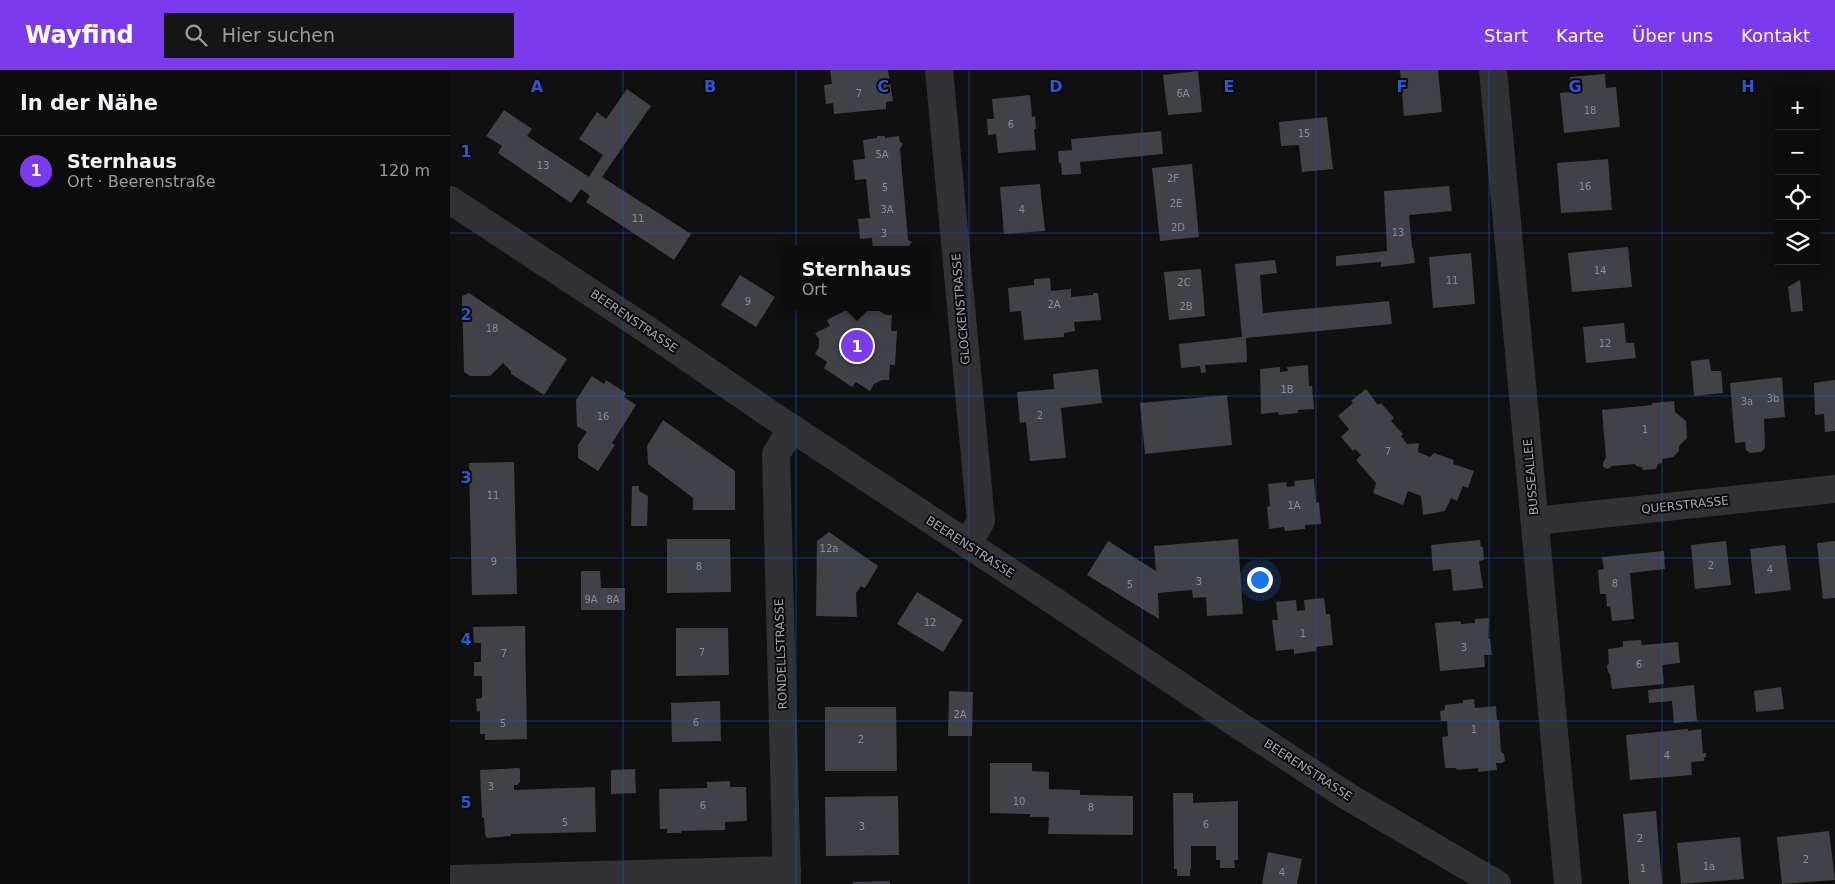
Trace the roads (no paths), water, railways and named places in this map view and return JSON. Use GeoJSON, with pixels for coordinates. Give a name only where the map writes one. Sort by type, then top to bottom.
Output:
{"type":"FeatureCollection","features":[{"type":"Feature","properties":{"kind":"street","name":"GLOCKENSTRASSE"},"geometry":{"type":"LineString","coordinates":[[939,70],[982,521],[966,544]]}},
{"type":"Feature","properties":{"kind":"street","name":"BUSSEALLEE"},"geometry":{"type":"LineString","coordinates":[[1493,70],[1568,884]]}},
{"type":"Feature","properties":{"kind":"street","name":"BEERENSTRASSE"},"geometry":{"type":"LineString","coordinates":[[450,200],[1347,796],[1497,884]]}},
{"type":"Feature","properties":{"kind":"street","name":"RONDELLSTRASSE"},"geometry":{"type":"LineString","coordinates":[[787,877],[776,454],[792,428]]}},
{"type":"Feature","properties":{"kind":"street","name":"QUERSTRASSE"},"geometry":{"type":"LineString","coordinates":[[1535,521],[1835,490]]}},
{"type":"Feature","properties":{"kind":"street"},"geometry":{"type":"LineString","coordinates":[[450,879],[787,877]]}},
{"type":"Feature","properties":{"kind":"place","name":"Sternhaus"},"geometry":{"type":"Point","coordinates":[857,346]}}]}
